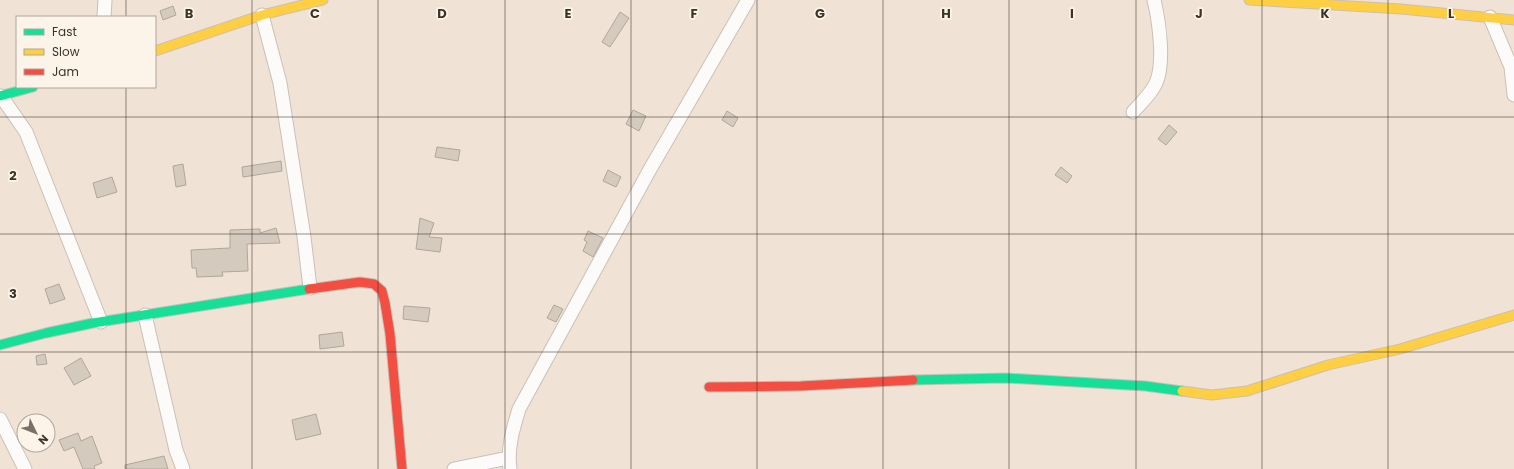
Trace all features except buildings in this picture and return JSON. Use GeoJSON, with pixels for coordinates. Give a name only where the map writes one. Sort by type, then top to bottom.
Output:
{"type":"FeatureCollection","features":[{"type":"Feature","properties":{"kind":"street"},"geometry":{"type":"LineString","coordinates":[[104,16],[105,0]]}},
{"type":"Feature","properties":{"kind":"street"},"geometry":{"type":"LineString","coordinates":[[156,51],[262,16],[323,0]]}},
{"type":"Feature","properties":{"kind":"street"},"geometry":{"type":"LineString","coordinates":[[454,469],[509,464],[512,434],[519,409],[649,172],[748,0]]}},
{"type":"Feature","properties":{"kind":"street"},"geometry":{"type":"LineString","coordinates":[[1133,112],[1152,91],[1159,73],[1159,21],[1154,0]]}},
{"type":"Feature","properties":{"kind":"street"},"geometry":{"type":"LineString","coordinates":[[1249,0],[1401,9],[1514,20]]}},
{"type":"Feature","properties":{"kind":"street"},"geometry":{"type":"LineString","coordinates":[[262,16],[280,83],[304,237],[310,288]]}},
{"type":"Feature","properties":{"kind":"street"},"geometry":{"type":"LineString","coordinates":[[1490,17],[1511,67],[1514,95]]}},
{"type":"Feature","properties":{"kind":"street"},"geometry":{"type":"LineString","coordinates":[[29,88],[0,96],[26,132],[101,322]]}},
{"type":"Feature","properties":{"kind":"street"},"geometry":{"type":"LineString","coordinates":[[0,345],[101,322],[258,298],[310,288],[365,281],[375,284],[380,288],[386,306],[393,361],[402,469]]}},
{"type":"Feature","properties":{"kind":"street"},"geometry":{"type":"LineString","coordinates":[[145,315],[176,450],[183,469]]}},
{"type":"Feature","properties":{"kind":"street"},"geometry":{"type":"LineString","coordinates":[[709,387],[801,386],[919,380],[1006,378],[1145,386],[1212,395],[1247,391],[1328,365],[1400,349],[1514,315]]}},
{"type":"Feature","properties":{"kind":"street"},"geometry":{"type":"LineString","coordinates":[[0,419],[25,469]]}},
{"type":"Feature","properties":{"kind":"traffic: fast"},"geometry":{"type":"LineString","coordinates":[[0,96],[29,88]]}},
{"type":"Feature","properties":{"kind":"traffic: fast"},"geometry":{"type":"LineString","coordinates":[[0,345],[93,323],[309,289]]}},
{"type":"Feature","properties":{"kind":"traffic: fast"},"geometry":{"type":"LineString","coordinates":[[913,380],[1006,378],[1145,386],[1182,391]]}},
{"type":"Feature","properties":{"kind":"traffic: slow"},"geometry":{"type":"LineString","coordinates":[[156,51],[262,15],[323,0]]}},
{"type":"Feature","properties":{"kind":"traffic: slow"},"geometry":{"type":"LineString","coordinates":[[1249,0],[1401,9],[1514,20]]}},
{"type":"Feature","properties":{"kind":"traffic: slow"},"geometry":{"type":"LineString","coordinates":[[1182,391],[1212,395],[1247,391],[1328,365],[1400,349],[1514,315]]}},
{"type":"Feature","properties":{"kind":"traffic: jam"},"geometry":{"type":"LineString","coordinates":[[309,289],[360,282],[374,284],[382,291],[390,334],[402,469]]}},
{"type":"Feature","properties":{"kind":"traffic: jam"},"geometry":{"type":"LineString","coordinates":[[709,387],[801,386],[913,380]]}}]}
